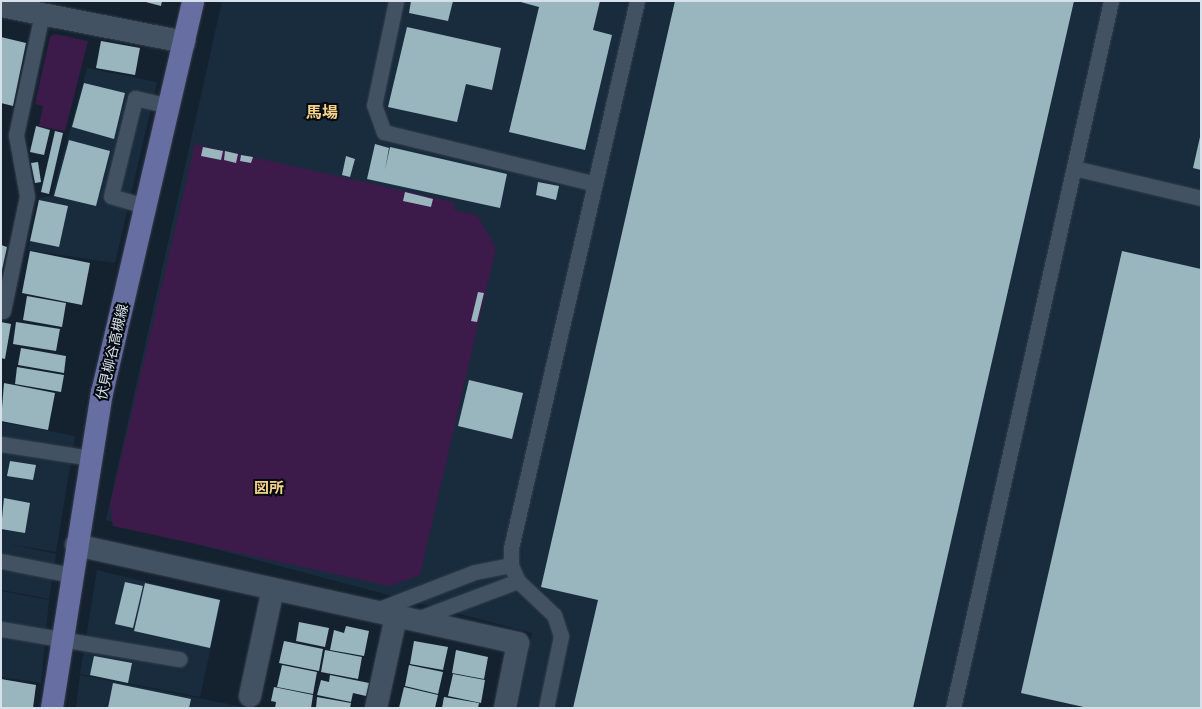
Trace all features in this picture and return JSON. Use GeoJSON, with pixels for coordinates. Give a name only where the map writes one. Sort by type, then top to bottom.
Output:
{"type":"FeatureCollection","features":[{"type":"Feature","properties":{"kind":"main road","name":"伏見柳谷高槻線"},"geometry":{"type":"LineString","coordinates":[[52,708],[90,458],[145,206],[194,1]]}},
{"type":"Feature","properties":{"kind":"street"},"geometry":{"type":"LineString","coordinates":[[1,6],[46,10],[184,42]]}},
{"type":"Feature","properties":{"kind":"street"},"geometry":{"type":"LineString","coordinates":[[76,545],[518,643],[505,708]]}},
{"type":"Feature","properties":{"kind":"street"},"geometry":{"type":"LineString","coordinates":[[250,696],[273,589]]}},
{"type":"Feature","properties":{"kind":"street"},"geometry":{"type":"LineString","coordinates":[[376,708],[405,618]]}},
{"type":"Feature","properties":{"kind":"lane"},"geometry":{"type":"LineString","coordinates":[[396,1],[374,104],[384,132],[595,184]]}},
{"type":"Feature","properties":{"kind":"lane"},"geometry":{"type":"LineString","coordinates":[[546,708],[560,636],[554,616],[518,581],[511,565],[511,548],[637,1]]}},
{"type":"Feature","properties":{"kind":"lane"},"geometry":{"type":"LineString","coordinates":[[953,708],[1111,1]]}},
{"type":"Feature","properties":{"kind":"lane"},"geometry":{"type":"LineString","coordinates":[[2,311],[27,196],[16,135],[46,10]]}},
{"type":"Feature","properties":{"kind":"lane"},"geometry":{"type":"LineString","coordinates":[[145,206],[111,196],[135,98],[169,106]]}},
{"type":"Feature","properties":{"kind":"lane"},"geometry":{"type":"LineString","coordinates":[[1074,168],[1201,198]]}},
{"type":"Feature","properties":{"kind":"lane"},"geometry":{"type":"LineString","coordinates":[[1,444],[90,458]]}},
{"type":"Feature","properties":{"kind":"lane"},"geometry":{"type":"LineString","coordinates":[[1,561],[72,575]]}},
{"type":"Feature","properties":{"kind":"lane"},"geometry":{"type":"LineString","coordinates":[[372,611],[475,572],[511,565]]}},
{"type":"Feature","properties":{"kind":"lane"},"geometry":{"type":"LineString","coordinates":[[405,618],[518,581]]}},
{"type":"Feature","properties":{"kind":"lane"},"geometry":{"type":"LineString","coordinates":[[1,629],[62,638],[179,659]]}},
{"type":"Feature","properties":{"kind":"shaded area"},"geometry":{"type":"Polygon","coordinates":[[[222,1],[1201,1],[1201,708],[518,708],[532,633],[106,520],[222,1]]]}},
{"type":"Feature","properties":{"kind":"shaded area"},"geometry":{"type":"Polygon","coordinates":[[[54,34],[88,41],[65,131],[39,126],[43,106],[35,104],[50,37],[54,34]]]}},
{"type":"Feature","properties":{"kind":"shaded area"},"geometry":{"type":"Polygon","coordinates":[[[87,68],[157,82],[115,263],[28,250],[39,198],[52,196],[87,68]]]}},
{"type":"Feature","properties":{"kind":"shaded area"},"geometry":{"type":"Polygon","coordinates":[[[195,144],[454,202],[454,210],[477,215],[496,248],[420,575],[390,586],[113,526],[110,505],[195,144]]]}},
{"type":"Feature","properties":{"kind":"shaded area"},"geometry":{"type":"Polygon","coordinates":[[[1,422],[75,436],[56,552],[9,544],[56,554],[49,599],[1,590],[1,422]]]}},
{"type":"Feature","properties":{"kind":"shaded area"},"geometry":{"type":"Polygon","coordinates":[[[97,570],[221,600],[200,697],[80,674],[97,570]]]}},
{"type":"Feature","properties":{"kind":"shaded area"},"geometry":{"type":"Polygon","coordinates":[[[1,591],[49,600],[41,683],[1,677],[1,591]]]}},
{"type":"Feature","properties":{"kind":"shaded area"},"geometry":{"type":"Polygon","coordinates":[[[80,675],[249,708],[76,708],[80,675]]]}},
{"type":"Feature","properties":{"kind":"building"},"geometry":{"type":"Polygon","coordinates":[[[142,1],[162,1],[161,6],[142,1]]]}},
{"type":"Feature","properties":{"kind":"building"},"geometry":{"type":"Polygon","coordinates":[[[411,1],[453,1],[448,21],[409,13],[411,1]]]}},
{"type":"Feature","properties":{"kind":"building"},"geometry":{"type":"Polygon","coordinates":[[[517,1],[600,1],[593,30],[612,35],[585,150],[509,132],[539,7],[517,1]]]}},
{"type":"Feature","properties":{"kind":"building"},"geometry":{"type":"Polygon","coordinates":[[[675,1],[1074,1],[913,708],[573,708],[598,600],[541,587],[675,1]]]}},
{"type":"Feature","properties":{"kind":"building"},"geometry":{"type":"Polygon","coordinates":[[[407,27],[501,48],[492,90],[466,84],[457,122],[388,107],[407,27]]]}},
{"type":"Feature","properties":{"kind":"building"},"geometry":{"type":"Polygon","coordinates":[[[1,37],[26,43],[13,106],[1,103],[1,37]]]}},
{"type":"Feature","properties":{"kind":"building"},"geometry":{"type":"Polygon","coordinates":[[[101,41],[140,48],[135,75],[96,68],[101,41]]]}},
{"type":"Feature","properties":{"kind":"building"},"geometry":{"type":"Polygon","coordinates":[[[84,83],[125,93],[114,139],[72,127],[84,83]]]}},
{"type":"Feature","properties":{"kind":"building"},"geometry":{"type":"Polygon","coordinates":[[[36,126],[50,130],[44,155],[30,152],[36,126]]]}},
{"type":"Feature","properties":{"kind":"building"},"geometry":{"type":"Polygon","coordinates":[[[55,131],[63,133],[49,194],[41,192],[55,131]]]}},
{"type":"Feature","properties":{"kind":"building"},"geometry":{"type":"Polygon","coordinates":[[[1201,137],[1201,170],[1193,168],[1201,137]]]}},
{"type":"Feature","properties":{"kind":"building"},"geometry":{"type":"Polygon","coordinates":[[[69,140],[110,151],[96,206],[54,196],[69,140]]]}},
{"type":"Feature","properties":{"kind":"building"},"geometry":{"type":"Polygon","coordinates":[[[375,144],[389,148],[385,170],[390,147],[507,174],[500,208],[367,179],[375,144]]]}},
{"type":"Feature","properties":{"kind":"building"},"geometry":{"type":"Polygon","coordinates":[[[203,147],[223,151],[221,160],[201,156],[203,147]]]}},
{"type":"Feature","properties":{"kind":"building"},"geometry":{"type":"Polygon","coordinates":[[[225,151],[238,154],[236,163],[224,160],[225,151]]]}},
{"type":"Feature","properties":{"kind":"building"},"geometry":{"type":"Polygon","coordinates":[[[241,155],[253,157],[251,163],[240,161],[241,155]]]}},
{"type":"Feature","properties":{"kind":"building"},"geometry":{"type":"Polygon","coordinates":[[[346,156],[355,159],[350,177],[342,175],[346,156]]]}},
{"type":"Feature","properties":{"kind":"building"},"geometry":{"type":"Polygon","coordinates":[[[38,162],[41,182],[35,183],[31,163],[38,162]]]}},
{"type":"Feature","properties":{"kind":"building"},"geometry":{"type":"Polygon","coordinates":[[[538,182],[559,186],[556,200],[536,195],[538,182]]]}},
{"type":"Feature","properties":{"kind":"building"},"geometry":{"type":"Polygon","coordinates":[[[405,192],[433,199],[431,207],[403,201],[405,192]]]}},
{"type":"Feature","properties":{"kind":"building"},"geometry":{"type":"Polygon","coordinates":[[[39,200],[68,206],[59,247],[30,241],[39,200]]]}},
{"type":"Feature","properties":{"kind":"building"},"geometry":{"type":"Polygon","coordinates":[[[1,245],[7,247],[2,270],[1,270],[1,245]]]}},
{"type":"Feature","properties":{"kind":"building"},"geometry":{"type":"Polygon","coordinates":[[[30,251],[90,263],[82,305],[22,293],[30,251]]]}},
{"type":"Feature","properties":{"kind":"building"},"geometry":{"type":"Polygon","coordinates":[[[1122,251],[1201,269],[1201,708],[1088,708],[1021,693],[1122,251]]]}},
{"type":"Feature","properties":{"kind":"building"},"geometry":{"type":"Polygon","coordinates":[[[478,292],[484,293],[477,322],[471,321],[478,292]]]}},
{"type":"Feature","properties":{"kind":"building"},"geometry":{"type":"Polygon","coordinates":[[[27,296],[66,303],[62,327],[23,320],[27,296]]]}},
{"type":"Feature","properties":{"kind":"building"},"geometry":{"type":"Polygon","coordinates":[[[1,322],[11,324],[5,359],[1,358],[1,322]]]}},
{"type":"Feature","properties":{"kind":"building"},"geometry":{"type":"Polygon","coordinates":[[[16,322],[60,329],[56,351],[13,344],[16,322]]]}},
{"type":"Feature","properties":{"kind":"building"},"geometry":{"type":"Polygon","coordinates":[[[21,348],[66,356],[64,373],[18,365],[21,348]]]}},
{"type":"Feature","properties":{"kind":"building"},"geometry":{"type":"Polygon","coordinates":[[[17,367],[64,375],[61,392],[15,384],[17,367]]]}},
{"type":"Feature","properties":{"kind":"building"},"geometry":{"type":"Polygon","coordinates":[[[469,380],[523,393],[512,439],[458,426],[469,380]]]}},
{"type":"Feature","properties":{"kind":"building"},"geometry":{"type":"Polygon","coordinates":[[[4,383],[55,393],[48,430],[1,421],[4,383]]]}},
{"type":"Feature","properties":{"kind":"building"},"geometry":{"type":"Polygon","coordinates":[[[10,461],[36,465],[33,480],[7,476],[10,461]]]}},
{"type":"Feature","properties":{"kind":"building"},"geometry":{"type":"Polygon","coordinates":[[[4,498],[30,503],[25,533],[1,529],[4,498]]]}},
{"type":"Feature","properties":{"kind":"building"},"geometry":{"type":"Polygon","coordinates":[[[125,582],[143,586],[133,628],[115,624],[125,582]]]}},
{"type":"Feature","properties":{"kind":"building"},"geometry":{"type":"Polygon","coordinates":[[[145,583],[220,600],[210,648],[134,631],[145,583]]]}},
{"type":"Feature","properties":{"kind":"building"},"geometry":{"type":"Polygon","coordinates":[[[299,622],[329,628],[325,647],[296,641],[299,622]]]}},
{"type":"Feature","properties":{"kind":"building"},"geometry":{"type":"Polygon","coordinates":[[[346,626],[369,631],[364,656],[330,650],[334,630],[344,633],[346,626]]]}},
{"type":"Feature","properties":{"kind":"building"},"geometry":{"type":"Polygon","coordinates":[[[284,641],[323,649],[319,671],[279,663],[284,641]]]}},
{"type":"Feature","properties":{"kind":"building"},"geometry":{"type":"Polygon","coordinates":[[[414,641],[448,647],[443,670],[410,664],[414,641]]]}},
{"type":"Feature","properties":{"kind":"building"},"geometry":{"type":"Polygon","coordinates":[[[325,650],[362,657],[358,679],[321,672],[325,650]]]}},
{"type":"Feature","properties":{"kind":"building"},"geometry":{"type":"Polygon","coordinates":[[[456,650],[488,657],[484,679],[452,673],[456,650]]]}},
{"type":"Feature","properties":{"kind":"building"},"geometry":{"type":"Polygon","coordinates":[[[94,656],[132,663],[128,683],[90,675],[94,656]]]}},
{"type":"Feature","properties":{"kind":"building"},"geometry":{"type":"Polygon","coordinates":[[[282,665],[317,672],[313,694],[277,687],[282,665]]]}},
{"type":"Feature","properties":{"kind":"building"},"geometry":{"type":"Polygon","coordinates":[[[409,665],[443,672],[438,694],[405,686],[409,665]]]}},
{"type":"Feature","properties":{"kind":"building"},"geometry":{"type":"Polygon","coordinates":[[[453,674],[485,680],[481,703],[448,696],[453,674]]]}},
{"type":"Feature","properties":{"kind":"building"},"geometry":{"type":"Polygon","coordinates":[[[330,675],[369,683],[366,696],[353,693],[351,702],[317,695],[321,680],[329,682],[330,675]]]}},
{"type":"Feature","properties":{"kind":"building"},"geometry":{"type":"Polygon","coordinates":[[[1,679],[36,685],[33,708],[1,708],[1,679]]]}},
{"type":"Feature","properties":{"kind":"building"},"geometry":{"type":"Polygon","coordinates":[[[113,683],[191,699],[189,708],[108,708],[113,683]]]}},
{"type":"Feature","properties":{"kind":"building"},"geometry":{"type":"Polygon","coordinates":[[[274,687],[313,695],[311,708],[275,708],[276,702],[271,701],[274,687]]]}},
{"type":"Feature","properties":{"kind":"building"},"geometry":{"type":"Polygon","coordinates":[[[404,687],[438,695],[435,708],[399,708],[404,687]]]}},
{"type":"Feature","properties":{"kind":"building"},"geometry":{"type":"Polygon","coordinates":[[[317,697],[351,703],[350,708],[316,708],[317,697]]]}},
{"type":"Feature","properties":{"kind":"building"},"geometry":{"type":"Polygon","coordinates":[[[444,697],[479,703],[478,708],[442,708],[444,697]]]}},
{"type":"Feature","properties":{"kind":"district","name":"馬場"},"geometry":{"type":"Point","coordinates":[322,112]}},
{"type":"Feature","properties":{"kind":"district","name":"図所"},"geometry":{"type":"Point","coordinates":[269,488]}}]}
